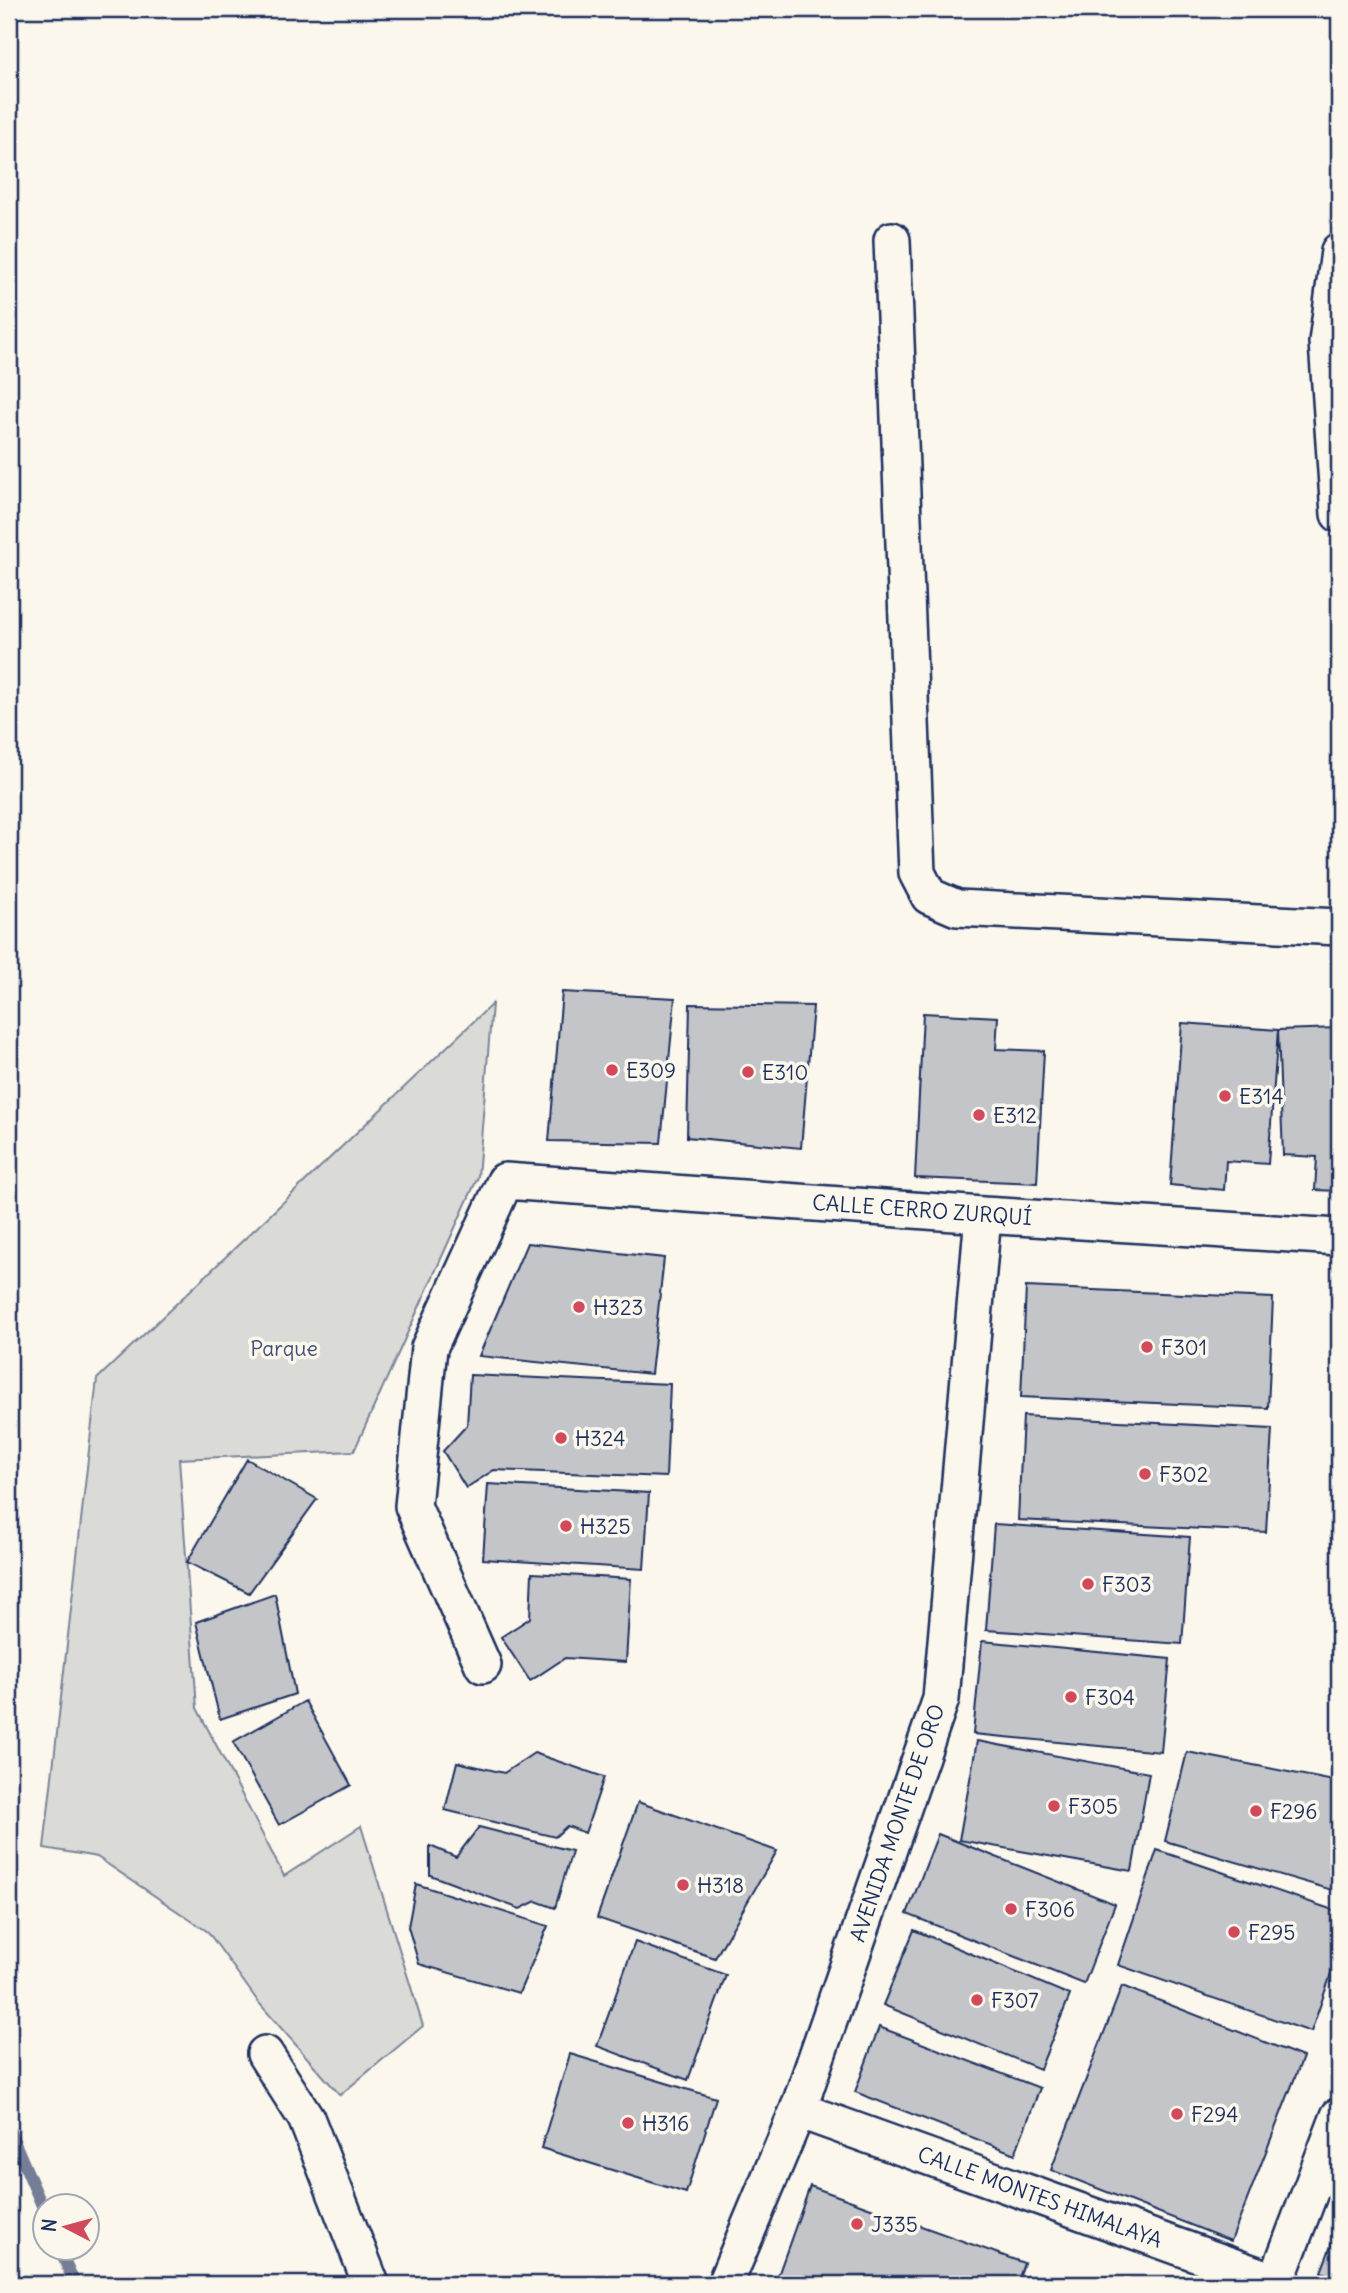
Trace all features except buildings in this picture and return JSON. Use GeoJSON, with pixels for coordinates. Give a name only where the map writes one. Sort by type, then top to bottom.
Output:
{"type":"FeatureCollection","features":[{"type":"Feature","properties":{"kind":"street"},"geometry":{"type":"LineString","coordinates":[[892,240],[917,873],[929,896],[957,908],[1339,927]]}},
{"type":"Feature","properties":{"kind":"street"},"geometry":{"type":"LineString","coordinates":[[1339,251],[1327,342],[1339,514]]}},
{"type":"Feature","properties":{"kind":"street","name":"CALLE CERRO ZURQUÍ"},"geometry":{"type":"LineString","coordinates":[[483,1665],[413,1506],[429,1348],[505,1181],[1339,1237]]}},
{"type":"Feature","properties":{"kind":"street","name":"AVENIDA MONTE DE ORO"},"geometry":{"type":"LineString","coordinates":[[726,2284],[798,2110],[941,1699],[982,1215]]}},
{"type":"Feature","properties":{"kind":"street"},"geometry":{"type":"LineString","coordinates":[[265,2054],[306,2118],[371,2284]]}},
{"type":"Feature","properties":{"kind":"street","name":"CALLE MONTES HIMALAYA"},"geometry":{"type":"LineString","coordinates":[[798,2110],[1278,2284]]}},
{"type":"Feature","properties":{"kind":"street"},"geometry":{"type":"LineString","coordinates":[[1278,2284],[1339,2116]]}},
{"type":"Feature","properties":{"kind":"green space","name":"Parque"},"geometry":{"type":"Polygon","coordinates":[[[492,1004],[478,1177],[354,1451],[179,1459],[197,1708],[284,1876],[361,1826],[423,2026],[340,2095],[259,2003],[208,1932],[97,1857],[44,1848],[97,1379],[492,1004]]]}},
{"type":"Feature","properties":{"kind":"waterway"},"geometry":{"type":"LineString","coordinates":[[9,2129],[36,2192]]}},
{"type":"Feature","properties":{"kind":"waterway"},"geometry":{"type":"LineString","coordinates":[[65,2262],[75,2284]]}},
{"type":"Feature","properties":{"kind":"place","name":"E309"},"geometry":{"type":"Point","coordinates":[612,1070]}},
{"type":"Feature","properties":{"kind":"place","name":"E310"},"geometry":{"type":"Point","coordinates":[748,1072]}},
{"type":"Feature","properties":{"kind":"place","name":"E314"},"geometry":{"type":"Point","coordinates":[1225,1096]}},
{"type":"Feature","properties":{"kind":"place","name":"E312"},"geometry":{"type":"Point","coordinates":[979,1115]}},
{"type":"Feature","properties":{"kind":"place","name":"H323"},"geometry":{"type":"Point","coordinates":[579,1307]}},
{"type":"Feature","properties":{"kind":"place","name":"F301"},"geometry":{"type":"Point","coordinates":[1147,1347]}},
{"type":"Feature","properties":{"kind":"place","name":"H324"},"geometry":{"type":"Point","coordinates":[561,1438]}},
{"type":"Feature","properties":{"kind":"place","name":"F302"},"geometry":{"type":"Point","coordinates":[1145,1474]}},
{"type":"Feature","properties":{"kind":"place","name":"H325"},"geometry":{"type":"Point","coordinates":[566,1526]}},
{"type":"Feature","properties":{"kind":"place","name":"F303"},"geometry":{"type":"Point","coordinates":[1088,1584]}},
{"type":"Feature","properties":{"kind":"place","name":"F304"},"geometry":{"type":"Point","coordinates":[1071,1697]}},
{"type":"Feature","properties":{"kind":"place","name":"F305"},"geometry":{"type":"Point","coordinates":[1054,1806]}},
{"type":"Feature","properties":{"kind":"place","name":"F296"},"geometry":{"type":"Point","coordinates":[1256,1811]}},
{"type":"Feature","properties":{"kind":"place","name":"H318"},"geometry":{"type":"Point","coordinates":[683,1885]}},
{"type":"Feature","properties":{"kind":"place","name":"F306"},"geometry":{"type":"Point","coordinates":[1011,1909]}},
{"type":"Feature","properties":{"kind":"place","name":"F295"},"geometry":{"type":"Point","coordinates":[1234,1932]}},
{"type":"Feature","properties":{"kind":"place","name":"F307"},"geometry":{"type":"Point","coordinates":[977,2000]}},
{"type":"Feature","properties":{"kind":"place","name":"F294"},"geometry":{"type":"Point","coordinates":[1177,2114]}},
{"type":"Feature","properties":{"kind":"place","name":"H316"},"geometry":{"type":"Point","coordinates":[628,2123]}},
{"type":"Feature","properties":{"kind":"place","name":"J335"},"geometry":{"type":"Point","coordinates":[857,2224]}}]}
